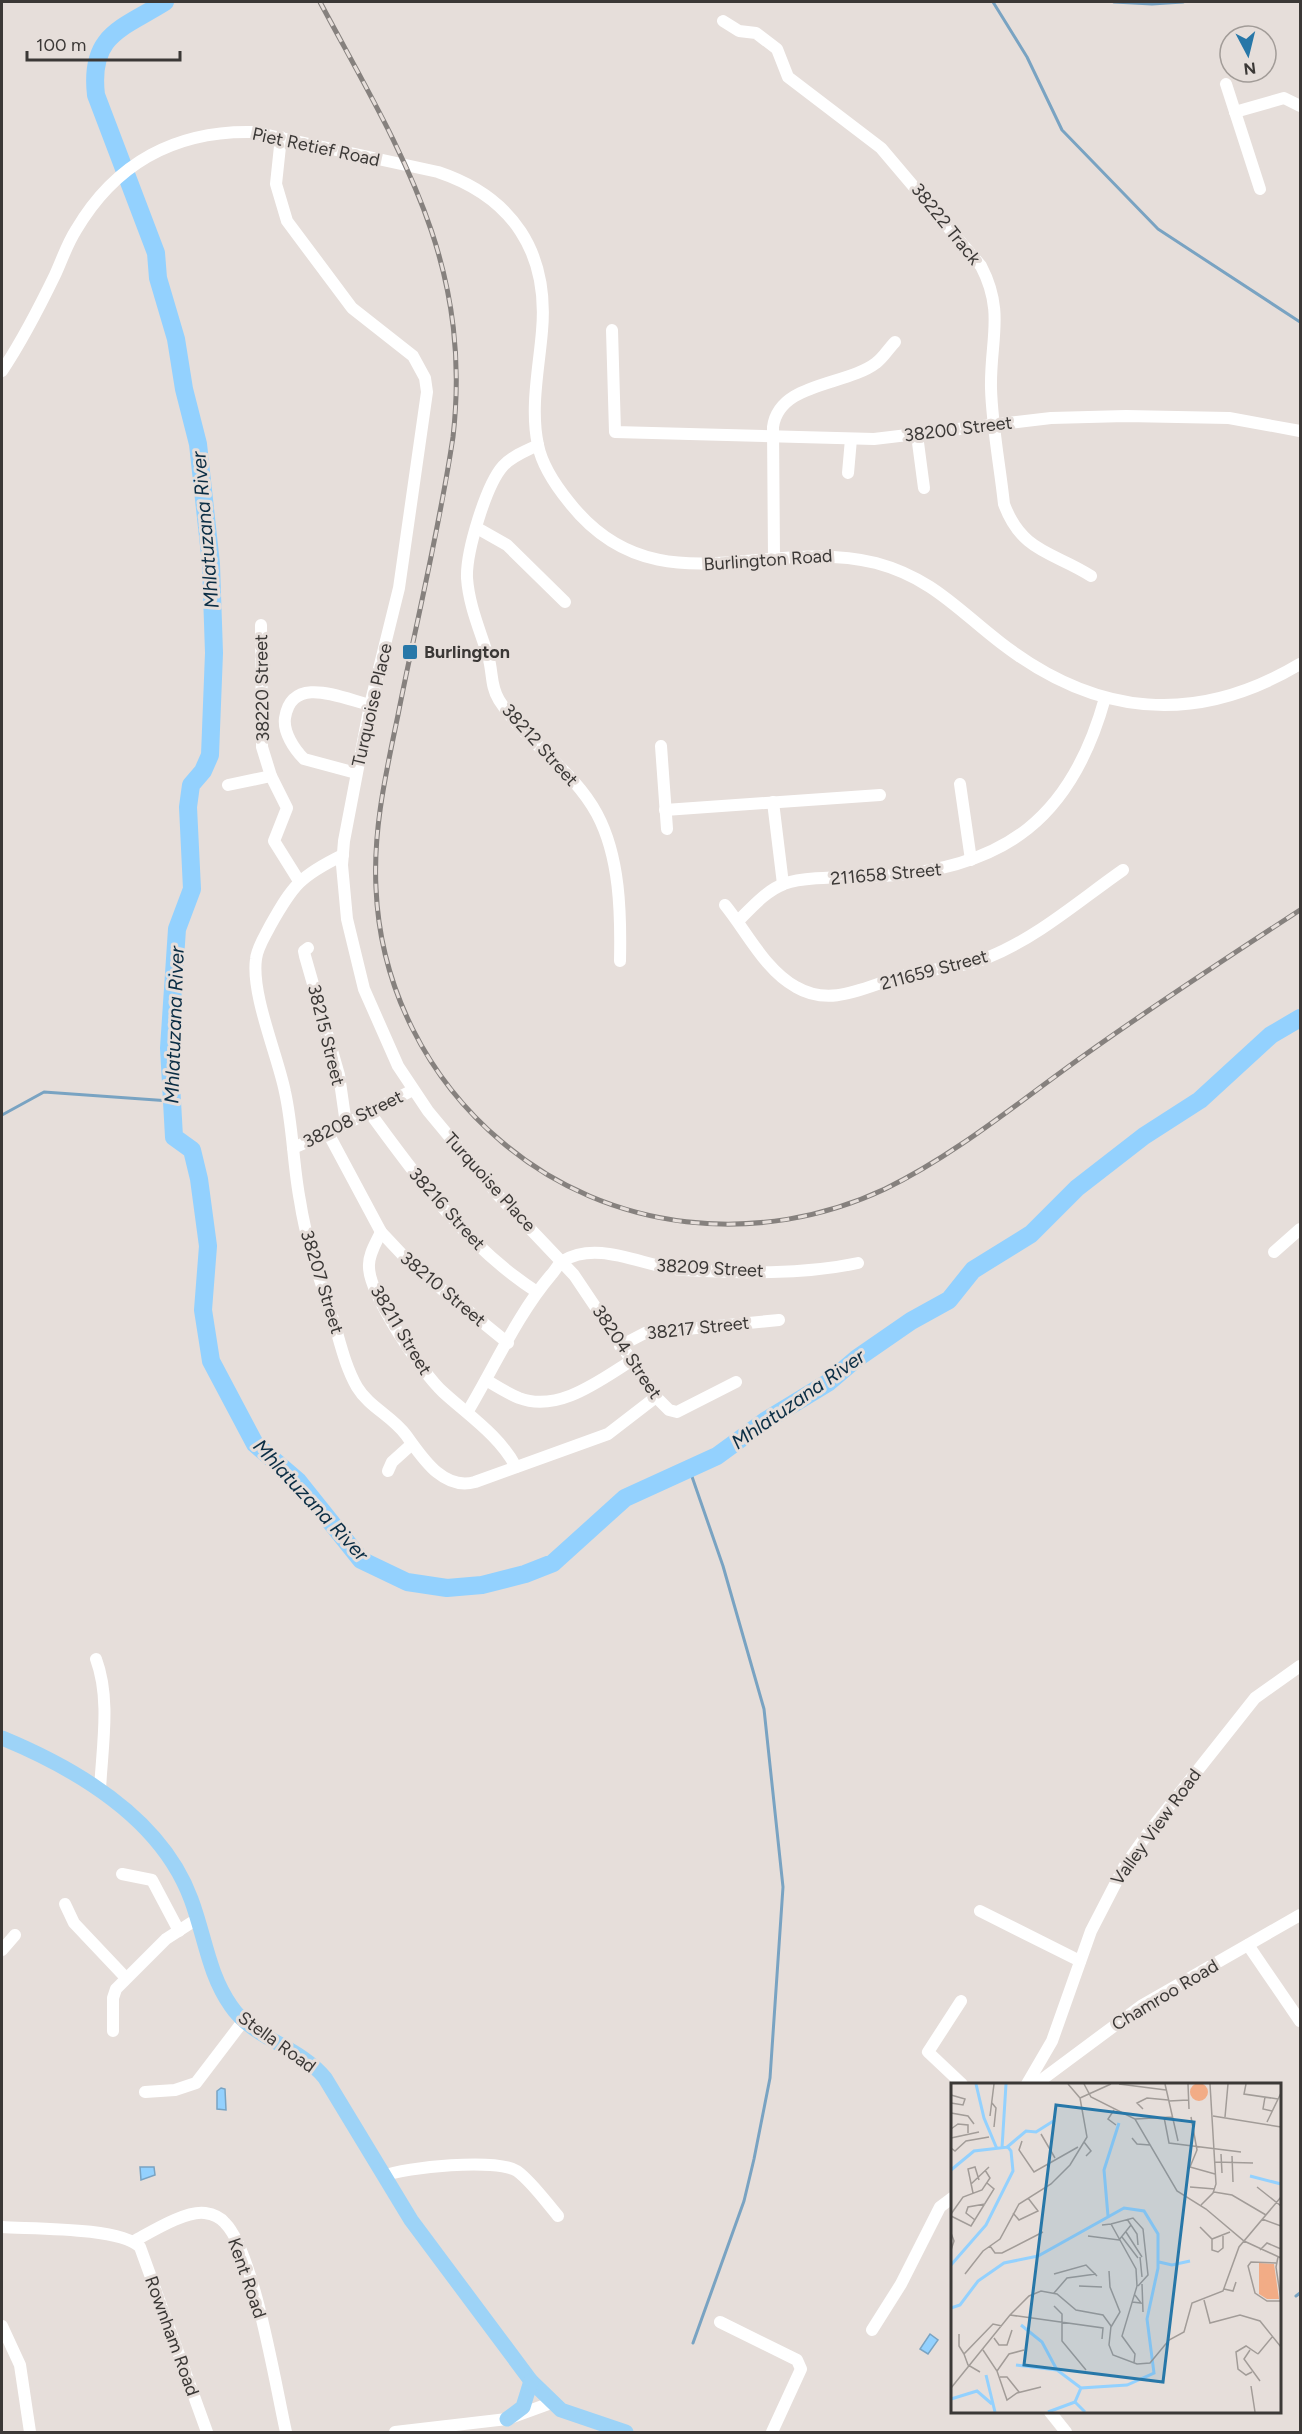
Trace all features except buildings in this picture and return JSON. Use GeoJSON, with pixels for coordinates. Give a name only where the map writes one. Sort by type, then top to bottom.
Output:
{"type":"FeatureCollection","features":[{"type":"Feature","properties":{"kind":"main road","name":"Stella Road"},"geometry":{"type":"LineString","coordinates":[[2,1738],[58,1763],[100,1790],[131,1817],[171,1860],[187,1889],[205,1953],[219,1986],[231,2006],[244,2020],[317,2068],[334,2091],[383,2176],[452,2278],[531,2381],[551,2403],[575,2415],[626,2433]]}},
{"type":"Feature","properties":{"kind":"main road"},"geometry":{"type":"LineString","coordinates":[[507,2419],[523,2407],[531,2381]]}},
{"type":"Feature","properties":{"kind":"street","name":"38222 Track"},"geometry":{"type":"LineString","coordinates":[[723,21],[739,31],[756,33],[777,49],[788,77],[881,148],[981,266],[992,287],[996,307],[991,388],[1004,504],[1008,514],[1038,551],[1075,565],[1092,576]]}},
{"type":"Feature","properties":{"kind":"street"},"geometry":{"type":"LineString","coordinates":[[1226,84],[1260,189]]}},
{"type":"Feature","properties":{"kind":"street"},"geometry":{"type":"LineString","coordinates":[[1235,112],[1284,98],[1300,106]]}},
{"type":"Feature","properties":{"kind":"street","name":"Piet Retief Road"},"geometry":{"type":"LineString","coordinates":[[2,371],[20,343],[75,230],[110,186],[141,161],[187,138],[227,132],[254,132],[350,155],[438,172],[462,180],[499,205],[522,232],[535,258]]}},
{"type":"Feature","properties":{"kind":"street","name":"Turquoise Place"},"geometry":{"type":"LineString","coordinates":[[281,138],[276,184],[287,221],[352,308],[413,356],[425,378],[424,414],[399,588],[370,705],[342,855],[348,927],[364,989],[385,1040],[413,1090],[441,1128],[491,1186],[562,1261]]}},
{"type":"Feature","properties":{"kind":"street","name":"Burlington Road"},"geometry":{"type":"LineString","coordinates":[[535,258],[544,301],[536,393],[538,445],[554,480],[567,500],[581,517],[622,547],[652,560],[676,564],[702,565],[839,555],[881,564],[916,578],[957,603],[1024,660],[1070,687],[1105,698],[1148,705],[1198,703],[1248,691],[1300,664]]}},
{"type":"Feature","properties":{"kind":"street","name":"38200 Street"},"geometry":{"type":"LineString","coordinates":[[612,330],[615,432],[850,439],[917,435],[1086,416],[1228,418],[1300,431]]}},
{"type":"Feature","properties":{"kind":"street"},"geometry":{"type":"LineString","coordinates":[[774,558],[772,435],[774,418],[782,405],[802,393],[878,362],[895,342]]}},
{"type":"Feature","properties":{"kind":"street"},"geometry":{"type":"LineString","coordinates":[[917,435],[924,488]]}},
{"type":"Feature","properties":{"kind":"street"},"geometry":{"type":"LineString","coordinates":[[848,473],[850,439]]}},
{"type":"Feature","properties":{"kind":"street","name":"38212 Street"},"geometry":{"type":"LineString","coordinates":[[538,445],[503,466],[489,493],[477,528],[468,559],[467,576],[474,616],[490,662],[494,691],[528,737],[585,795],[597,814],[608,840],[616,881],[620,961]]}},
{"type":"Feature","properties":{"kind":"street"},"geometry":{"type":"LineString","coordinates":[[477,528],[507,545],[565,602]]}},
{"type":"Feature","properties":{"kind":"street","name":"38220 Street"},"geometry":{"type":"LineString","coordinates":[[261,625],[262,747],[271,776],[287,808],[274,841],[299,881]]}},
{"type":"Feature","properties":{"kind":"street"},"geometry":{"type":"LineString","coordinates":[[356,773],[304,759],[286,729],[288,706],[294,696],[309,692],[370,705]]}},
{"type":"Feature","properties":{"kind":"street","name":"211658 Street"},"geometry":{"type":"LineString","coordinates":[[783,884],[930,872],[971,860],[999,848],[1026,831],[1057,801],[1083,758],[1105,698]]}},
{"type":"Feature","properties":{"kind":"street"},"geometry":{"type":"LineString","coordinates":[[661,746],[667,829]]}},
{"type":"Feature","properties":{"kind":"street"},"geometry":{"type":"LineString","coordinates":[[228,785],[271,776]]}},
{"type":"Feature","properties":{"kind":"street"},"geometry":{"type":"LineString","coordinates":[[960,784],[971,860]]}},
{"type":"Feature","properties":{"kind":"street"},"geometry":{"type":"LineString","coordinates":[[665,810],[880,795]]}},
{"type":"Feature","properties":{"kind":"street"},"geometry":{"type":"LineString","coordinates":[[738,921],[783,884],[773,802]]}},
{"type":"Feature","properties":{"kind":"street","name":"38207 Street"},"geometry":{"type":"LineString","coordinates":[[342,855],[299,881],[291,890],[263,940],[255,960],[266,1022],[286,1096],[307,1238],[350,1371],[365,1398],[403,1431],[432,1468],[454,1483],[468,1484],[608,1434],[656,1397]]}},
{"type":"Feature","properties":{"kind":"street","name":"211659 Street"},"geometry":{"type":"LineString","coordinates":[[725,905],[772,967],[785,980],[811,994],[840,996],[895,978],[988,957],[1035,933],[1123,870]]}},
{"type":"Feature","properties":{"kind":"street","name":"38215 Street"},"geometry":{"type":"LineString","coordinates":[[308,948],[304,951],[305,956],[339,1075],[346,1124]]}},
{"type":"Feature","properties":{"kind":"street","name":"38208 Street"},"geometry":{"type":"LineString","coordinates":[[293,1148],[370,1113],[413,1090]]}},
{"type":"Feature","properties":{"kind":"street","name":"38216 Street"},"geometry":{"type":"LineString","coordinates":[[370,1113],[411,1170],[459,1227],[487,1254],[537,1292]]}},
{"type":"Feature","properties":{"kind":"street","name":"38210 Street"},"geometry":{"type":"LineString","coordinates":[[328,1133],[381,1233],[412,1265],[508,1343]]}},
{"type":"Feature","properties":{"kind":"street"},"geometry":{"type":"LineString","coordinates":[[1274,1252],[1300,1229]]}},
{"type":"Feature","properties":{"kind":"street","name":"38211 Street"},"geometry":{"type":"LineString","coordinates":[[381,1233],[369,1262],[369,1276],[375,1290],[416,1361],[443,1392],[468,1412],[506,1451],[516,1467]]}},
{"type":"Feature","properties":{"kind":"street","name":"38209 Street"},"geometry":{"type":"LineString","coordinates":[[562,1261],[586,1254],[611,1254],[665,1268],[731,1271],[821,1269],[858,1263]]}},
{"type":"Feature","properties":{"kind":"street"},"geometry":{"type":"LineString","coordinates":[[468,1412],[537,1292],[562,1261]]}},
{"type":"Feature","properties":{"kind":"street","name":"38204 Street"},"geometry":{"type":"LineString","coordinates":[[562,1261],[587,1294],[656,1397],[669,1410],[677,1412],[736,1382]]}},
{"type":"Feature","properties":{"kind":"street","name":"38217 Street"},"geometry":{"type":"LineString","coordinates":[[620,1346],[645,1333],[779,1320]]}},
{"type":"Feature","properties":{"kind":"street"},"geometry":{"type":"LineString","coordinates":[[486,1380],[520,1398],[560,1398],[593,1385],[631,1361]]}},
{"type":"Feature","properties":{"kind":"street"},"geometry":{"type":"LineString","coordinates":[[388,1471],[392,1462],[412,1444]]}},
{"type":"Feature","properties":{"kind":"street"},"geometry":{"type":"LineString","coordinates":[[96,1659],[102,1676],[104,1697],[100,1790]]}},
{"type":"Feature","properties":{"kind":"street","name":"Valley View Road"},"geometry":{"type":"LineString","coordinates":[[1028,2083],[1055,2033],[1105,1899],[1148,1833],[1255,1698],[1300,1666]]}},
{"type":"Feature","properties":{"kind":"street"},"geometry":{"type":"LineString","coordinates":[[122,1874],[152,1880],[180,1930]]}},
{"type":"Feature","properties":{"kind":"street"},"geometry":{"type":"LineString","coordinates":[[65,1904],[74,1923],[126,1978]]}},
{"type":"Feature","properties":{"kind":"street"},"geometry":{"type":"LineString","coordinates":[[980,1911],[1080,1961]]}},
{"type":"Feature","properties":{"kind":"street","name":"Chamroo Road"},"geometry":{"type":"LineString","coordinates":[[1039,2083],[1141,2006],[1300,1915]]}},
{"type":"Feature","properties":{"kind":"street"},"geometry":{"type":"LineString","coordinates":[[113,2031],[114,1993],[166,1939],[197,1919]]}},
{"type":"Feature","properties":{"kind":"street"},"geometry":{"type":"LineString","coordinates":[[2,1950],[15,1935]]}},
{"type":"Feature","properties":{"kind":"street"},"geometry":{"type":"LineString","coordinates":[[1248,1945],[1300,2021]]}},
{"type":"Feature","properties":{"kind":"street"},"geometry":{"type":"LineString","coordinates":[[960,2083],[928,2052],[961,2001]]}},
{"type":"Feature","properties":{"kind":"street"},"geometry":{"type":"LineString","coordinates":[[145,2092],[175,2090],[196,2082],[244,2020]]}},
{"type":"Feature","properties":{"kind":"street"},"geometry":{"type":"LineString","coordinates":[[383,2176],[398,2171],[427,2168],[505,2167],[518,2172],[558,2216]]}},
{"type":"Feature","properties":{"kind":"street"},"geometry":{"type":"LineString","coordinates":[[872,2330],[901,2284],[940,2207],[951,2199]]}},
{"type":"Feature","properties":{"kind":"street","name":"Kent Road"},"geometry":{"type":"LineString","coordinates":[[134,2241],[196,2213],[214,2216],[226,2224],[240,2250],[261,2314],[286,2433]]}},
{"type":"Feature","properties":{"kind":"street"},"geometry":{"type":"LineString","coordinates":[[2,2227],[114,2235],[134,2241]]}},
{"type":"Feature","properties":{"kind":"street","name":"Rownham Road"},"geometry":{"type":"LineString","coordinates":[[134,2241],[144,2256],[207,2433]]}},
{"type":"Feature","properties":{"kind":"street"},"geometry":{"type":"LineString","coordinates":[[720,2322],[797,2360],[800,2364],[801,2369],[772,2433]]}},
{"type":"Feature","properties":{"kind":"street"},"geometry":{"type":"LineString","coordinates":[[2,2326],[20,2365],[30,2433]]}},
{"type":"Feature","properties":{"kind":"street"},"geometry":{"type":"LineString","coordinates":[[395,2433],[507,2419],[551,2403]]}},
{"type":"Feature","properties":{"kind":"street"},"geometry":{"type":"LineString","coordinates":[[1051,2413],[1066,2433]]}},
{"type":"Feature","properties":{"kind":"water"},"geometry":{"type":"Polygon","coordinates":[[[221,2088],[225,2089],[226,2110],[217,2109],[217,2091],[221,2088]]]}},
{"type":"Feature","properties":{"kind":"water"},"geometry":{"type":"Polygon","coordinates":[[[140,2167],[154,2167],[155,2175],[141,2180],[140,2167]]]}},
{"type":"Feature","properties":{"kind":"water"},"geometry":{"type":"Polygon","coordinates":[[[930,2334],[938,2340],[928,2354],[920,2349],[930,2334]]]}},
{"type":"Feature","properties":{"kind":"waterway","name":"Mhlatuzana River"},"geometry":{"type":"LineString","coordinates":[[165,2],[122,27],[112,36],[103,46],[95,75],[96,95],[156,253],[158,278],[176,339],[184,389],[198,444],[211,564],[214,653],[210,755],[203,771],[191,785],[188,807],[192,889],[177,929],[169,1048],[174,1137],[192,1150],[199,1179],[208,1246],[203,1310],[211,1361],[255,1444],[298,1481],[361,1560],[407,1582],[447,1588],[482,1585],[525,1574],[553,1563],[625,1498],[717,1456],[765,1421],[829,1382],[856,1359],[911,1321],[949,1300],[973,1270],[1031,1234],[1077,1188],[1144,1136],[1200,1100],[1271,1035],[1300,1018]]}},
{"type":"Feature","properties":{"kind":"waterway"},"geometry":{"type":"LineString","coordinates":[[993,2],[1027,57],[1062,130],[1158,229],[1300,322]]}},
{"type":"Feature","properties":{"kind":"waterway"},"geometry":{"type":"LineString","coordinates":[[1114,2],[1152,4],[1183,2]]}},
{"type":"Feature","properties":{"kind":"waterway"},"geometry":{"type":"LineString","coordinates":[[2,1115],[44,1092],[170,1101]]}},
{"type":"Feature","properties":{"kind":"waterway"},"geometry":{"type":"LineString","coordinates":[[689,1468],[723,1566],[764,1709],[783,1887],[770,2078],[744,2201],[693,2343]]}},
{"type":"Feature","properties":{"kind":"waterway"},"geometry":{"type":"LineString","coordinates":[[1296,2296],[1300,2293]]}},
{"type":"Feature","properties":{"kind":"railway"},"geometry":{"type":"LineString","coordinates":[[320,2],[377,108],[424,209],[441,261],[452,316],[456,374],[453,437],[381,801],[376,844],[376,888],[379,925],[387,961],[412,1028],[430,1060],[451,1090],[475,1117],[502,1142],[544,1173],[589,1196],[637,1212],[686,1222],[737,1224],[787,1219],[837,1208],[885,1189],[938,1160],[1139,1017],[1300,910]]}},
{"type":"Feature","properties":{"kind":"place","name":"Burlington"},"geometry":{"type":"Point","coordinates":[410,652]}}]}
